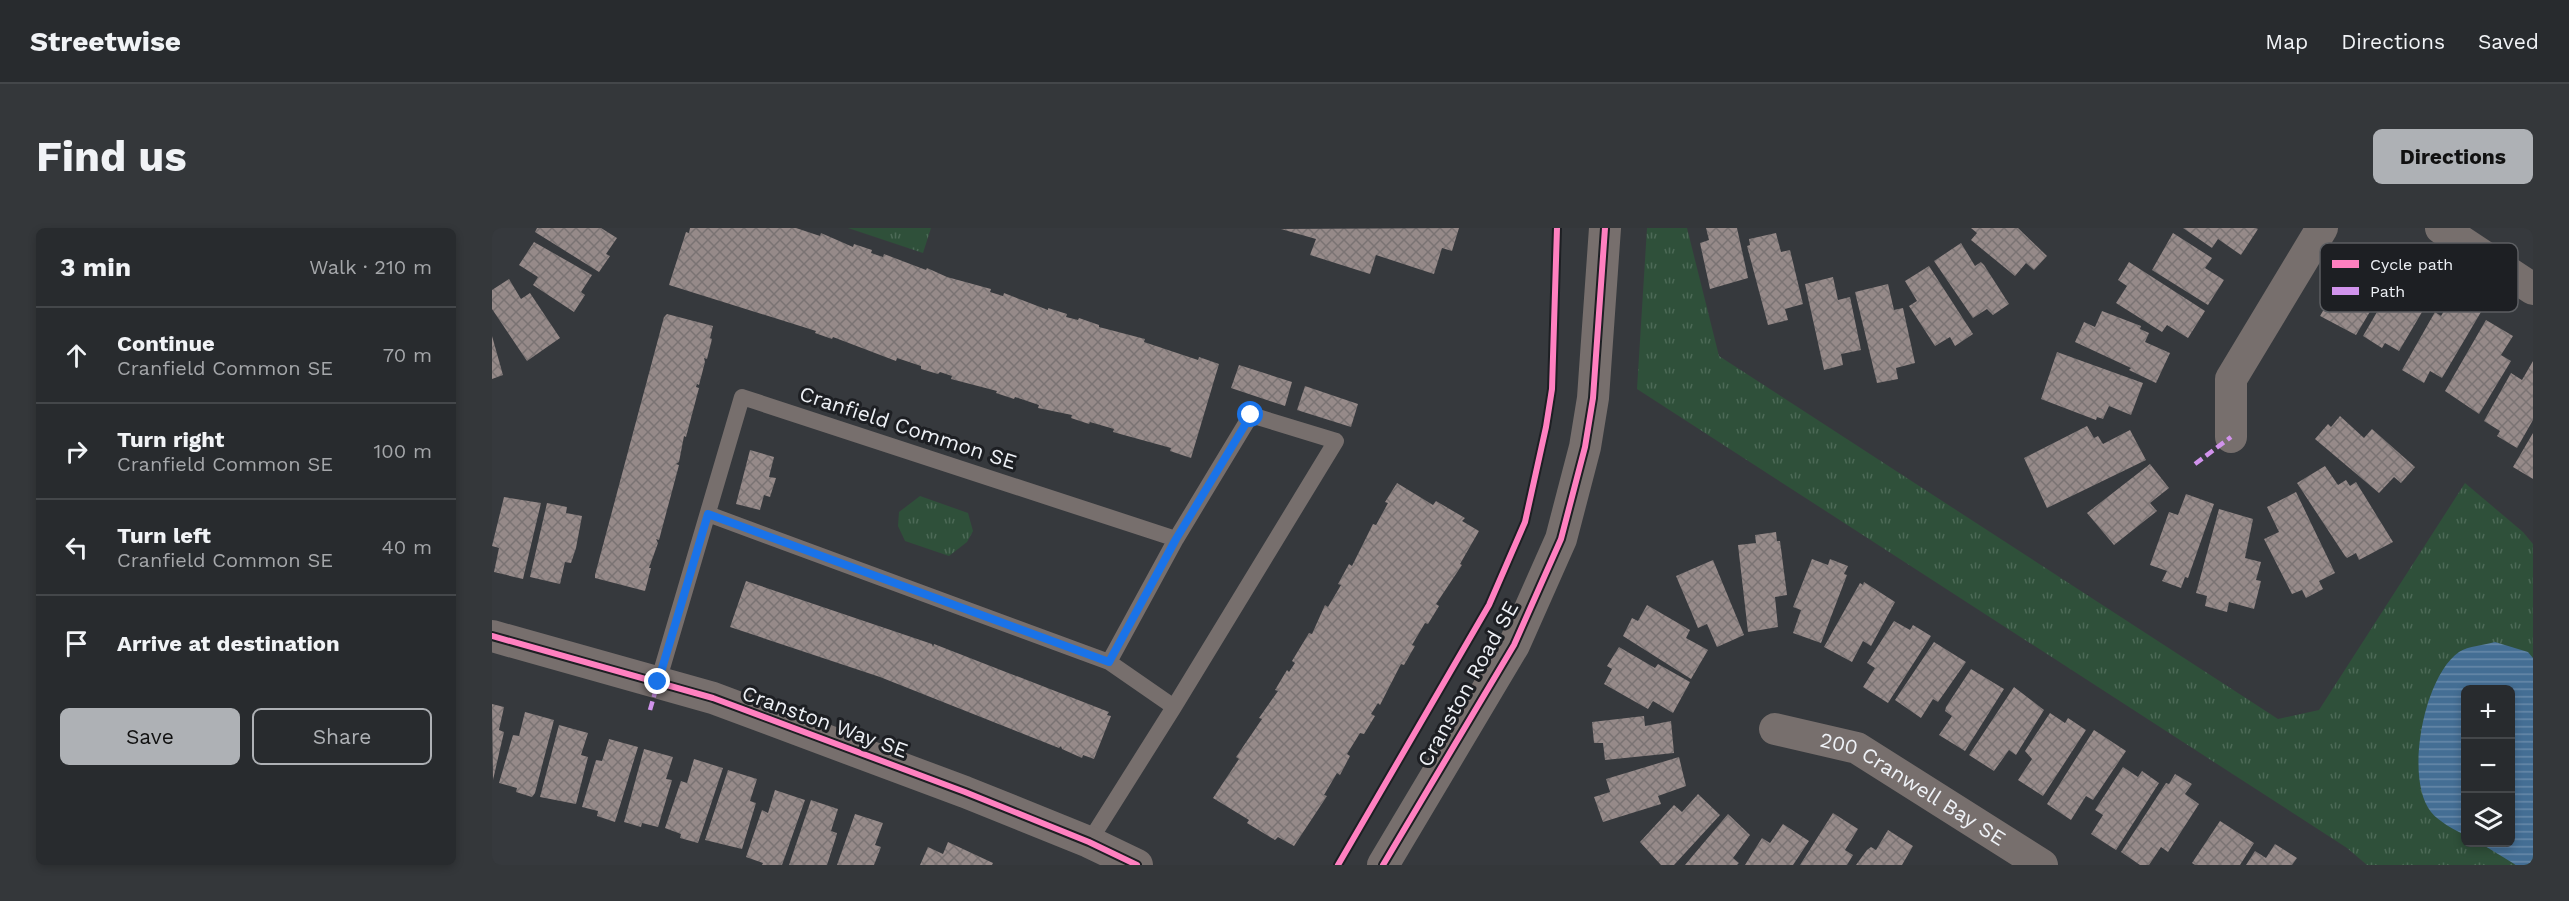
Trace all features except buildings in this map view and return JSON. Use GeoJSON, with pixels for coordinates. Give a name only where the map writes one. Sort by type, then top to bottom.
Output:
{"type":"FeatureCollection","features":[{"type":"Feature","properties":{"kind":"street","name":"Cranston Road SE"},"geometry":{"type":"LineString","coordinates":[[1383,865],[1514,645],[1561,539],[1585,447],[1593,398],[1605,228]]}},
{"type":"Feature","properties":{"kind":"street"},"geometry":{"type":"LineString","coordinates":[[2231,438],[2231,379],[2322,228]]}},
{"type":"Feature","properties":{"kind":"street"},"geometry":{"type":"LineString","coordinates":[[2440,228],[2463,243]]}},
{"type":"Feature","properties":{"kind":"street"},"geometry":{"type":"LineString","coordinates":[[2518,279],[2533,289]]}},
{"type":"Feature","properties":{"kind":"street","name":"Cranston Way SE"},"geometry":{"type":"LineString","coordinates":[[492,636],[713,698],[965,792],[1084,853],[1137,865]]}},
{"type":"Feature","properties":{"kind":"street","name":"200 Cranwell Bay SE"},"geometry":{"type":"LineString","coordinates":[[1775,729],[1857,748],[2042,865]]}},
{"type":"Feature","properties":{"kind":"lane","name":"Cranfield Common SE"},"geometry":{"type":"LineString","coordinates":[[658,682],[741,397],[1176,539]]}},
{"type":"Feature","properties":{"kind":"lane"},"geometry":{"type":"LineString","coordinates":[[1084,853],[1336,441],[1251,415],[1176,539],[1109,662]]}},
{"type":"Feature","properties":{"kind":"lane"},"geometry":{"type":"LineString","coordinates":[[708,514],[1109,662],[1174,707]]}},
{"type":"Feature","properties":{"kind":"green space"},"geometry":{"type":"Polygon","coordinates":[[[848,228],[931,228],[923,253],[848,228]]]}},
{"type":"Feature","properties":{"kind":"green space"},"geometry":{"type":"Polygon","coordinates":[[[1647,228],[1687,228],[1719,356],[2278,719],[2319,710],[2465,483],[2523,532],[2533,544],[2533,865],[2367,865],[2347,848],[1637,389],[1647,228]]]}},
{"type":"Feature","properties":{"kind":"green space"},"geometry":{"type":"Polygon","coordinates":[[[920,496],[968,513],[973,531],[967,542],[949,556],[905,541],[898,526],[899,512],[920,496]]]}},
{"type":"Feature","properties":{"kind":"water"},"geometry":{"type":"Polygon","coordinates":[[[2495,642],[2528,652],[2533,658],[2533,865],[2516,865],[2487,847],[2515,847],[2515,685],[2461,685],[2461,833],[2434,816],[2423,796],[2419,776],[2419,753],[2428,704],[2436,682],[2447,664],[2459,652],[2495,642]]]}},
{"type":"Feature","properties":{"kind":"marked path"},"geometry":{"type":"LineString","coordinates":[[2195,464],[2231,437]]}},
{"type":"Feature","properties":{"kind":"marked path"},"geometry":{"type":"LineString","coordinates":[[650,710],[658,682]]}},
{"type":"Feature","properties":{"kind":"cycle path"},"geometry":{"type":"LineString","coordinates":[[1338,865],[1489,605],[1525,522],[1552,389],[1557,228]]}},
{"type":"Feature","properties":{"kind":"cycle path"},"geometry":{"type":"LineString","coordinates":[[1383,865],[1514,645],[1561,539],[1585,447],[1593,398],[1605,228]]}},
{"type":"Feature","properties":{"kind":"cycle path"},"geometry":{"type":"LineString","coordinates":[[492,636],[713,698],[965,792],[1089,842],[1137,865]]}},
{"type":"Feature","properties":{"kind":"route"},"geometry":{"type":"LineString","coordinates":[[658,682],[708,514],[1109,662],[1176,539],[1251,415]]}}]}
